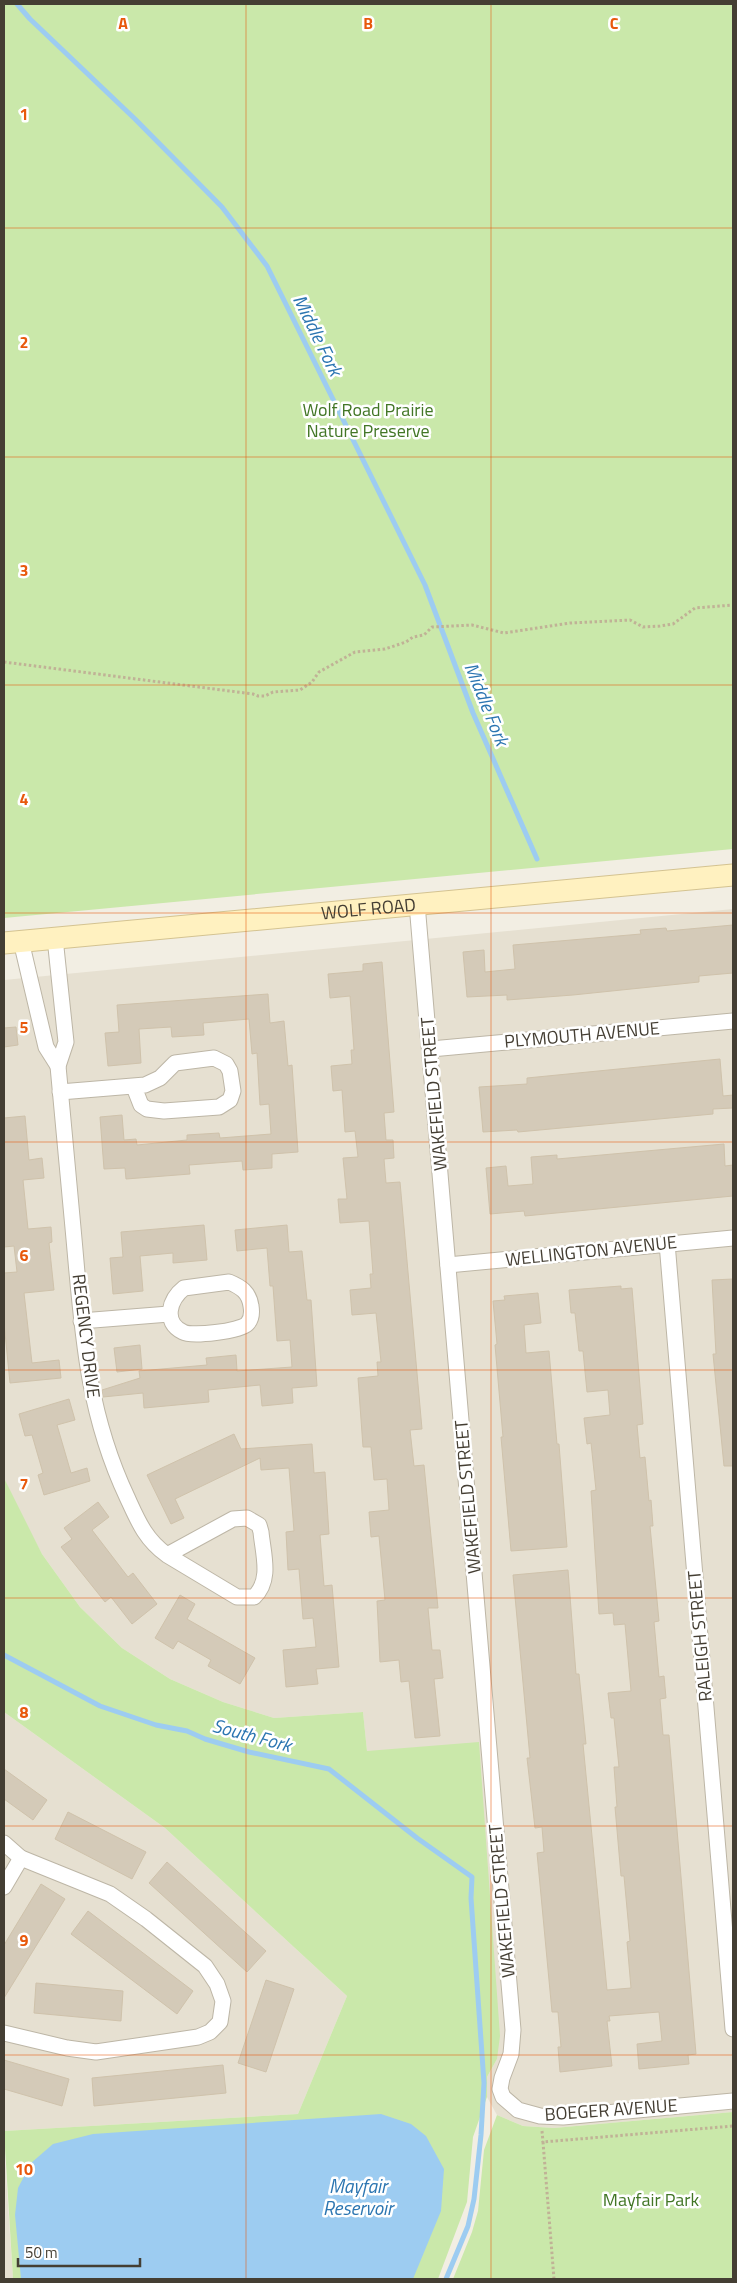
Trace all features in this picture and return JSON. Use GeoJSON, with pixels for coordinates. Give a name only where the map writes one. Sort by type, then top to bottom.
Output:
{"type":"FeatureCollection","features":[{"type":"Feature","properties":{"kind":"main road","name":"WOLF ROAD"},"geometry":{"type":"LineString","coordinates":[[12,942],[733,875]]}},
{"type":"Feature","properties":{"kind":"street","name":"WAKEFIELD STREET"},"geometry":{"type":"LineString","coordinates":[[417,904],[431,1049],[513,2030],[511,2054],[500,2089]]}},
{"type":"Feature","properties":{"kind":"street","name":"REGENCY DRIVE"},"geometry":{"type":"LineString","coordinates":[[55,938],[66,1042],[58,1066],[81,1321],[88,1374],[107,1450],[117,1477],[147,1538],[167,1555],[237,1598],[254,1597],[260,1591],[265,1576],[259,1525],[247,1518],[233,1520],[167,1555]]}},
{"type":"Feature","properties":{"kind":"street","name":"REGENCY DRIVE"},"geometry":{"type":"LineString","coordinates":[[12,942],[46,1047],[58,1066]]}},
{"type":"Feature","properties":{"kind":"street","name":"PLYMOUTH AVENUE"},"geometry":{"type":"LineString","coordinates":[[431,1049],[733,1021]]}},
{"type":"Feature","properties":{"kind":"street"},"geometry":{"type":"LineString","coordinates":[[60,1092],[145,1085],[160,1078],[175,1062],[214,1058],[226,1064],[230,1071],[233,1092],[230,1100],[219,1107],[164,1111],[147,1109],[141,1105],[134,1087]]}},
{"type":"Feature","properties":{"kind":"street","name":"WELLINGTON AVENUE"},"geometry":{"type":"LineString","coordinates":[[448,1265],[733,1238]]}},
{"type":"Feature","properties":{"kind":"street","name":"RALEIGH STREET"},"geometry":{"type":"LineString","coordinates":[[666,1244],[733,2029]]}},
{"type":"Feature","properties":{"kind":"street"},"geometry":{"type":"LineString","coordinates":[[229,1282],[243,1288],[251,1304],[251,1319],[246,1325],[238,1329],[184,1333],[172,1321],[169,1314],[171,1305],[178,1292],[192,1286],[229,1282]]}},
{"type":"Feature","properties":{"kind":"street"},"geometry":{"type":"LineString","coordinates":[[81,1321],[169,1314]]}},
{"type":"Feature","properties":{"kind":"street"},"geometry":{"type":"LineString","coordinates":[[4,1843],[21,1858],[110,1894],[146,1919],[204,1966],[217,1984],[223,2001],[220,2022],[210,2032],[198,2038],[96,2052],[67,2048],[4,2033]]}},
{"type":"Feature","properties":{"kind":"street"},"geometry":{"type":"LineString","coordinates":[[4,1887],[21,1858]]}},
{"type":"Feature","properties":{"kind":"street","name":"BOEGER AVENUE"},"geometry":{"type":"LineString","coordinates":[[500,2089],[503,2097],[518,2110],[550,2117],[733,2101]]}},
{"type":"Feature","properties":{"kind":"path"},"geometry":{"type":"LineString","coordinates":[[4,662],[265,696],[273,692],[300,690],[312,682],[319,672],[355,652],[385,650],[406,642],[413,637],[424,635],[432,627],[472,625],[504,633],[587,621],[630,620],[644,627],[660,626],[673,624],[695,608],[733,605]]}},
{"type":"Feature","properties":{"kind":"path"},"geometry":{"type":"LineString","coordinates":[[543,2142],[733,2126]]}},
{"type":"Feature","properties":{"kind":"path"},"geometry":{"type":"LineString","coordinates":[[542,2131],[554,2279]]}},
{"type":"Feature","properties":{"kind":"shaded area"},"geometry":{"type":"Polygon","coordinates":[[[733,909],[733,2112],[554,2128],[523,2126],[497,2115],[487,2097],[487,2077],[497,2059],[367,1751],[363,1712],[274,1718],[223,1702],[170,1679],[122,1648],[80,1607],[42,1554],[13,1500],[4,1478],[4,980],[733,909]]]}},
{"type":"Feature","properties":{"kind":"shaded area"},"geometry":{"type":"Polygon","coordinates":[[[4,1712],[165,1828],[347,1996],[298,2114],[4,2131],[4,1712]]]}},
{"type":"Feature","properties":{"kind":"shaded area"},"geometry":{"type":"Polygon","coordinates":[[[4,2146],[13,2279],[4,2279],[4,2146]]]}},
{"type":"Feature","properties":{"kind":"green space","name":"Wolf Road Prairie Nature Preserve"},"geometry":{"type":"Polygon","coordinates":[[[4,4],[733,4],[733,849],[4,918],[4,4]]]}},
{"type":"Feature","properties":{"kind":"green space"},"geometry":{"type":"Polygon","coordinates":[[[4,1478],[42,1554],[80,1607],[122,1648],[170,1679],[223,1702],[274,1718],[363,1712],[367,1751],[479,1742],[500,2036],[497,2059],[487,2077],[487,2097],[473,2137],[467,2202],[438,2279],[13,2279],[4,2131],[298,2114],[347,1996],[165,1828],[4,1712],[4,1478]]]}},
{"type":"Feature","properties":{"kind":"green space","name":"Mayfair Park"},"geometry":{"type":"Polygon","coordinates":[[[733,2112],[733,2279],[453,2279],[472,2232],[478,2211],[484,2150],[497,2115],[523,2126],[554,2128],[733,2112]]]}},
{"type":"Feature","properties":{"kind":"water","name":"Mayfair Reservoir"},"geometry":{"type":"Polygon","coordinates":[[[381,2114],[411,2124],[426,2136],[444,2169],[441,2211],[413,2279],[21,2279],[15,2215],[18,2188],[31,2163],[53,2144],[93,2134],[381,2114]]]}},
{"type":"Feature","properties":{"kind":"building"},"geometry":{"type":"Polygon","coordinates":[[[733,925],[733,973],[699,976],[699,982],[573,995],[507,1000],[507,995],[467,997],[463,952],[484,950],[485,972],[515,969],[513,945],[641,934],[640,930],[666,928],[667,931],[733,925]]]}},
{"type":"Feature","properties":{"kind":"building"},"geometry":{"type":"Polygon","coordinates":[[[382,962],[394,1112],[384,1113],[386,1140],[393,1140],[394,1158],[384,1159],[386,1183],[400,1182],[422,1429],[410,1430],[414,1466],[424,1465],[438,1608],[428,1608],[432,1650],[440,1650],[443,1678],[434,1679],[440,1736],[415,1738],[409,1681],[401,1682],[399,1660],[380,1662],[377,1601],[385,1600],[379,1536],[371,1537],[369,1512],[389,1510],[387,1479],[374,1480],[371,1447],[363,1447],[358,1378],[378,1376],[377,1362],[381,1362],[376,1313],[352,1315],[350,1290],[371,1288],[370,1274],[373,1274],[369,1221],[340,1223],[338,1199],[347,1199],[343,1158],[358,1157],[355,1131],[345,1132],[342,1090],[333,1091],[331,1066],[352,1064],[351,1050],[354,1050],[350,996],[330,998],[328,974],[363,971],[363,964],[382,962]]]}},
{"type":"Feature","properties":{"kind":"building"},"geometry":{"type":"Polygon","coordinates":[[[268,994],[270,1023],[284,1021],[288,1066],[292,1065],[298,1152],[272,1154],[272,1168],[243,1170],[242,1161],[189,1165],[190,1174],[126,1179],[125,1168],[104,1169],[100,1117],[122,1115],[124,1140],[136,1139],[137,1145],[187,1140],[187,1135],[219,1133],[220,1138],[271,1134],[269,1104],[260,1105],[257,1053],[252,1054],[249,1019],[203,1023],[204,1035],[172,1037],[171,1027],[139,1029],[141,1063],[108,1066],[105,1033],[119,1032],[117,1005],[268,994]]]}},
{"type":"Feature","properties":{"kind":"building"},"geometry":{"type":"Polygon","coordinates":[[[16,1027],[18,1045],[4,1047],[4,1028],[16,1027]]]}},
{"type":"Feature","properties":{"kind":"building"},"geometry":{"type":"Polygon","coordinates":[[[720,1059],[723,1096],[733,1095],[733,1108],[713,1109],[713,1114],[518,1132],[517,1130],[483,1132],[479,1087],[527,1084],[527,1078],[720,1059]]]}},
{"type":"Feature","properties":{"kind":"building"},"geometry":{"type":"Polygon","coordinates":[[[25,1116],[29,1160],[42,1158],[44,1178],[23,1180],[28,1229],[51,1227],[52,1242],[49,1243],[54,1290],[24,1293],[32,1363],[59,1360],[61,1378],[10,1383],[4,1323],[4,1273],[17,1272],[14,1246],[4,1247],[4,1118],[25,1116]]]}},
{"type":"Feature","properties":{"kind":"building"},"geometry":{"type":"Polygon","coordinates":[[[724,1144],[725,1166],[733,1165],[733,1196],[525,1216],[524,1211],[490,1214],[486,1168],[506,1166],[508,1186],[533,1184],[531,1157],[557,1155],[557,1159],[724,1144]]]}},
{"type":"Feature","properties":{"kind":"building"},"geometry":{"type":"Polygon","coordinates":[[[204,1225],[207,1260],[173,1263],[173,1253],[140,1256],[143,1291],[113,1294],[110,1258],[123,1257],[121,1232],[204,1225]]]}},
{"type":"Feature","properties":{"kind":"building"},"geometry":{"type":"Polygon","coordinates":[[[287,1225],[289,1252],[302,1251],[307,1300],[311,1300],[317,1386],[292,1388],[293,1403],[262,1406],[260,1385],[208,1390],[209,1402],[144,1408],[143,1393],[103,1397],[102,1390],[140,1378],[139,1371],[207,1365],[206,1358],[236,1355],[237,1371],[292,1367],[290,1340],[277,1341],[273,1286],[270,1286],[267,1248],[237,1251],[235,1230],[287,1225]]]}},
{"type":"Feature","properties":{"kind":"building"},"geometry":{"type":"Polygon","coordinates":[[[733,1279],[733,1466],[724,1466],[713,1354],[716,1354],[712,1280],[733,1279]]]}},
{"type":"Feature","properties":{"kind":"building"},"geometry":{"type":"Polygon","coordinates":[[[621,1286],[621,1289],[632,1288],[643,1424],[637,1425],[640,1458],[645,1457],[649,1501],[651,1500],[653,1526],[650,1526],[659,1621],[654,1622],[659,1677],[664,1676],[666,1698],[660,1699],[663,1735],[669,1735],[696,2054],[688,2055],[689,2064],[639,2069],[637,2044],[662,2041],[659,2012],[609,2016],[610,2021],[607,2021],[612,2066],[560,2072],[558,2047],[561,2047],[558,2012],[552,2012],[537,1853],[544,1852],[542,1827],[535,1828],[527,1758],[530,1758],[513,1575],[568,1570],[576,1674],[579,1674],[586,1744],[583,1744],[607,1990],[631,1988],[627,1942],[630,1941],[624,1876],[621,1876],[615,1807],[617,1807],[614,1767],[619,1767],[614,1718],[611,1718],[608,1693],[631,1691],[625,1624],[614,1625],[613,1613],[599,1614],[591,1491],[596,1490],[591,1443],[587,1444],[584,1418],[610,1415],[608,1390],[587,1392],[583,1351],[579,1351],[575,1313],[571,1313],[569,1290],[621,1286]]]}},
{"type":"Feature","properties":{"kind":"building"},"geometry":{"type":"Polygon","coordinates":[[[538,1293],[541,1323],[524,1325],[526,1353],[549,1351],[567,1547],[511,1551],[501,1437],[503,1437],[493,1301],[505,1300],[504,1296],[538,1293]]]}},
{"type":"Feature","properties":{"kind":"building"},"geometry":{"type":"Polygon","coordinates":[[[140,1345],[142,1369],[117,1372],[114,1348],[140,1345]]]}},
{"type":"Feature","properties":{"kind":"building"},"geometry":{"type":"Polygon","coordinates":[[[69,1399],[75,1420],[57,1425],[71,1473],[87,1468],[90,1481],[44,1495],[38,1475],[43,1473],[32,1435],[25,1436],[19,1414],[69,1399]]]}},
{"type":"Feature","properties":{"kind":"building"},"geometry":{"type":"Polygon","coordinates":[[[234,1434],[241,1449],[312,1444],[314,1473],[325,1472],[329,1534],[320,1535],[324,1586],[332,1585],[339,1667],[316,1669],[318,1684],[286,1687],[283,1650],[316,1647],[313,1618],[303,1619],[299,1569],[288,1570],[286,1532],[294,1531],[289,1468],[261,1470],[260,1458],[175,1499],[184,1518],[171,1524],[147,1475],[234,1434]]]}},
{"type":"Feature","properties":{"kind":"building"},"geometry":{"type":"Polygon","coordinates":[[[98,1502],[109,1517],[92,1530],[128,1577],[133,1573],[157,1604],[132,1624],[111,1597],[105,1602],[61,1547],[72,1539],[64,1528],[98,1502]]]}},
{"type":"Feature","properties":{"kind":"building"},"geometry":{"type":"Polygon","coordinates":[[[180,1595],[195,1604],[187,1619],[255,1658],[240,1684],[208,1666],[211,1660],[178,1641],[173,1649],[155,1638],[180,1595]]]}},
{"type":"Feature","properties":{"kind":"building"},"geometry":{"type":"Polygon","coordinates":[[[4,1769],[47,1800],[33,1820],[4,1799],[4,1769]]]}},
{"type":"Feature","properties":{"kind":"building"},"geometry":{"type":"Polygon","coordinates":[[[68,1812],[146,1852],[132,1879],[55,1839],[68,1812]]]}},
{"type":"Feature","properties":{"kind":"building"},"geometry":{"type":"Polygon","coordinates":[[[167,1862],[266,1951],[247,1972],[149,1883],[167,1862]]]}},
{"type":"Feature","properties":{"kind":"building"},"geometry":{"type":"Polygon","coordinates":[[[41,1884],[65,1899],[4,1998],[4,1945],[41,1884]]]}},
{"type":"Feature","properties":{"kind":"building"},"geometry":{"type":"Polygon","coordinates":[[[88,1911],[193,1991],[177,2014],[71,1934],[88,1911]]]}},
{"type":"Feature","properties":{"kind":"building"},"geometry":{"type":"Polygon","coordinates":[[[266,1980],[294,1989],[266,2072],[238,2063],[266,1980]]]}},
{"type":"Feature","properties":{"kind":"building"},"geometry":{"type":"Polygon","coordinates":[[[36,1983],[123,1991],[121,2021],[34,2013],[36,1983]]]}},
{"type":"Feature","properties":{"kind":"building"},"geometry":{"type":"Polygon","coordinates":[[[4,2060],[69,2079],[62,2106],[4,2089],[4,2060]]]}},
{"type":"Feature","properties":{"kind":"building"},"geometry":{"type":"Polygon","coordinates":[[[223,2065],[226,2093],[94,2106],[92,2078],[223,2065]]]}},
{"type":"Feature","properties":{"kind":"waterway","name":"Middle Fork"},"geometry":{"type":"LineString","coordinates":[[17,4],[30,19],[135,119],[222,207],[267,266],[425,585],[473,713],[537,859]]}},
{"type":"Feature","properties":{"kind":"waterway","name":"South Fork"},"geometry":{"type":"LineString","coordinates":[[4,1655],[100,1706],[156,1725],[187,1731],[205,1739],[249,1752],[329,1769],[417,1838],[472,1877],[471,1898],[484,2083],[481,2135],[474,2199],[468,2226],[446,2279]]}}]}
